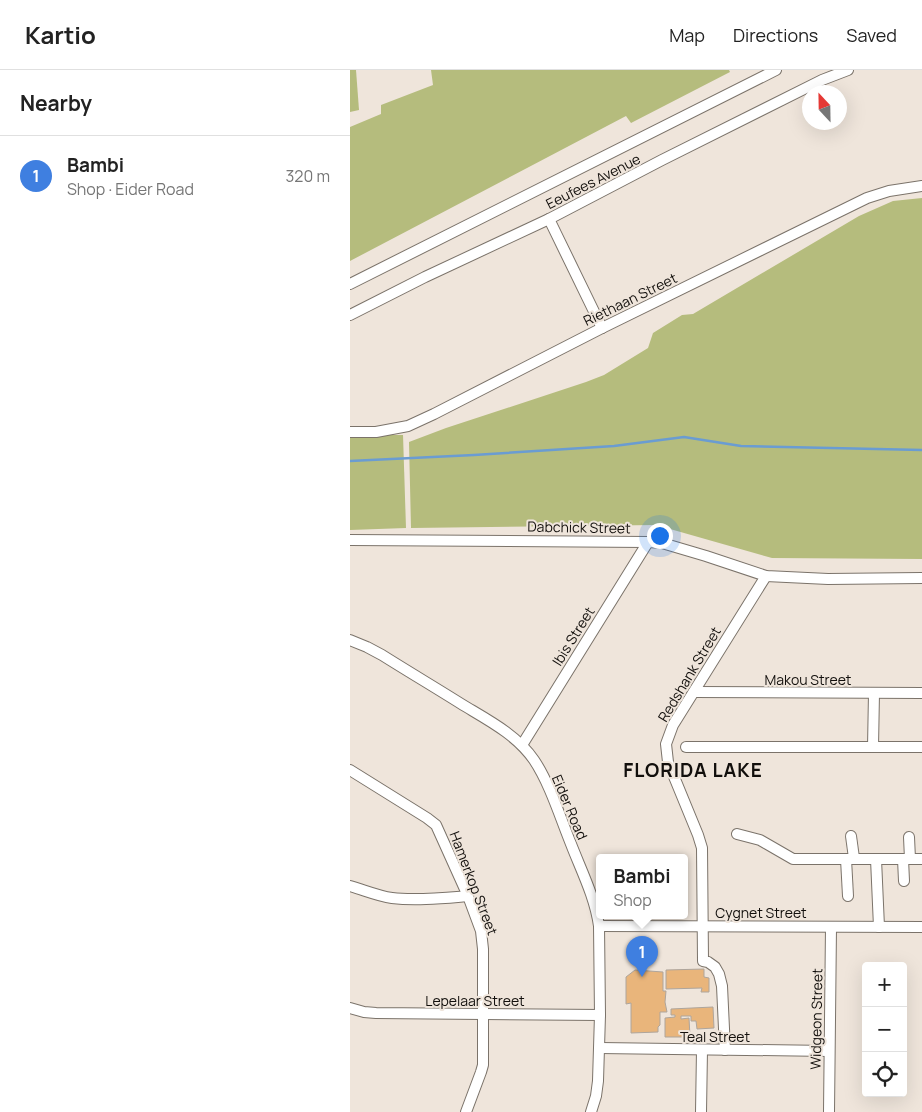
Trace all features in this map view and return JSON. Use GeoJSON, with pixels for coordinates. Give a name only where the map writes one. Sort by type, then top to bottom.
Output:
{"type":"FeatureCollection","features":[{"type":"Feature","properties":{"kind":"street","name":"Eeufees Avenue"},"geometry":{"type":"LineString","coordinates":[[350,284],[776,70]]}},
{"type":"Feature","properties":{"kind":"street","name":"Eeufees Avenue"},"geometry":{"type":"LineString","coordinates":[[350,315],[425,277],[549,219],[822,80],[848,70]]}},
{"type":"Feature","properties":{"kind":"street","name":"Riethaan Street"},"geometry":{"type":"LineString","coordinates":[[350,432],[376,432],[408,426],[867,198],[889,191],[922,186]]}},
{"type":"Feature","properties":{"kind":"street"},"geometry":{"type":"LineString","coordinates":[[549,219],[602,328]]}},
{"type":"Feature","properties":{"kind":"street","name":"Dabchick Street"},"geometry":{"type":"LineString","coordinates":[[350,540],[648,542],[662,543],[766,576],[922,578]]}},
{"type":"Feature","properties":{"kind":"street","name":"Ibis Street"},"geometry":{"type":"LineString","coordinates":[[522,745],[648,542]]}},
{"type":"Feature","properties":{"kind":"street","name":"Redshank Street"},"geometry":{"type":"LineString","coordinates":[[725,1050],[721,982],[715,968],[704,961],[702,848],[668,762],[666,744],[673,724],[766,576]]}},
{"type":"Feature","properties":{"kind":"street","name":"Eider Road"},"geometry":{"type":"LineString","coordinates":[[350,640],[368,647],[398,665],[495,725],[522,745],[538,767],[556,805],[596,909]]}},
{"type":"Feature","properties":{"kind":"street","name":"Makou Street"},"geometry":{"type":"LineString","coordinates":[[694,692],[922,693]]}},
{"type":"Feature","properties":{"kind":"street"},"geometry":{"type":"LineString","coordinates":[[873,747],[874,693]]}},
{"type":"Feature","properties":{"kind":"street"},"geometry":{"type":"LineString","coordinates":[[686,747],[922,748]]}},
{"type":"Feature","properties":{"kind":"street","name":"Hamerkop Street"},"geometry":{"type":"LineString","coordinates":[[350,770],[436,825],[468,896],[481,931],[483,941],[482,1065],[466,1112]]}},
{"type":"Feature","properties":{"kind":"street"},"geometry":{"type":"LineString","coordinates":[[738,834],[767,844],[793,859],[922,859]]}},
{"type":"Feature","properties":{"kind":"street"},"geometry":{"type":"LineString","coordinates":[[848,896],[851,836]]}},
{"type":"Feature","properties":{"kind":"street"},"geometry":{"type":"LineString","coordinates":[[904,880],[909,837]]}},
{"type":"Feature","properties":{"kind":"street"},"geometry":{"type":"LineString","coordinates":[[876,859],[879,926]]}},
{"type":"Feature","properties":{"kind":"street"},"geometry":{"type":"LineString","coordinates":[[350,886],[391,898],[468,896]]}},
{"type":"Feature","properties":{"kind":"street","name":"Eider Road"},"geometry":{"type":"LineString","coordinates":[[591,1112],[598,1089],[600,1048],[598,919]]}},
{"type":"Feature","properties":{"kind":"street","name":"Cygnet Street"},"geometry":{"type":"LineString","coordinates":[[599,926],[922,927]]}},
{"type":"Feature","properties":{"kind":"street","name":"Widgeon Street"},"geometry":{"type":"LineString","coordinates":[[829,1112],[831,927]]}},
{"type":"Feature","properties":{"kind":"street","name":"Lepelaar Street"},"geometry":{"type":"LineString","coordinates":[[350,1008],[376,1013],[600,1015]]}},
{"type":"Feature","properties":{"kind":"street","name":"Teal Street"},"geometry":{"type":"LineString","coordinates":[[600,1048],[830,1051]]}},
{"type":"Feature","properties":{"kind":"street"},"geometry":{"type":"LineString","coordinates":[[701,1112],[702,1050]]}},
{"type":"Feature","properties":{"kind":"green space"},"geometry":{"type":"Polygon","coordinates":[[[350,70],[356,70],[359,110],[350,112],[350,70]]]}},
{"type":"Feature","properties":{"kind":"green space"},"geometry":{"type":"Polygon","coordinates":[[[431,70],[729,70],[730,72],[631,123],[626,116],[350,261],[350,127],[381,114],[381,105],[433,85],[431,70]]]}},
{"type":"Feature","properties":{"kind":"green space"},"geometry":{"type":"Polygon","coordinates":[[[922,198],[922,559],[772,558],[656,525],[411,528],[409,442],[604,375],[648,348],[653,333],[682,315],[693,314],[859,216],[893,201],[922,198]]]}},
{"type":"Feature","properties":{"kind":"green space"},"geometry":{"type":"Polygon","coordinates":[[[350,435],[403,435],[406,528],[350,530],[350,435]]]}},
{"type":"Feature","properties":{"kind":"building"},"geometry":{"type":"Polygon","coordinates":[[[704,969],[704,977],[709,978],[709,992],[701,992],[702,988],[666,989],[666,970],[704,969]]]}},
{"type":"Feature","properties":{"kind":"building"},"geometry":{"type":"Polygon","coordinates":[[[635,970],[663,972],[663,991],[666,991],[665,1002],[667,1012],[660,1012],[658,1032],[631,1033],[631,1003],[626,1004],[626,977],[635,970]]]}},
{"type":"Feature","properties":{"kind":"building"},"geometry":{"type":"Polygon","coordinates":[[[713,1007],[714,1028],[697,1029],[696,1021],[691,1021],[691,1016],[681,1016],[681,1019],[689,1018],[690,1037],[665,1037],[665,1018],[675,1017],[675,1015],[671,1015],[671,1009],[713,1007]]]}},
{"type":"Feature","properties":{"kind":"waterway"},"geometry":{"type":"LineString","coordinates":[[350,461],[614,446],[684,437],[741,446],[922,450]]}},
{"type":"Feature","properties":{"kind":"place","name":"Bambi"},"geometry":{"type":"Point","coordinates":[642,977]}},
{"type":"Feature","properties":{"kind":"district","name":"FLORIDA LAKE"},"geometry":{"type":"Point","coordinates":[693,770]}}]}
